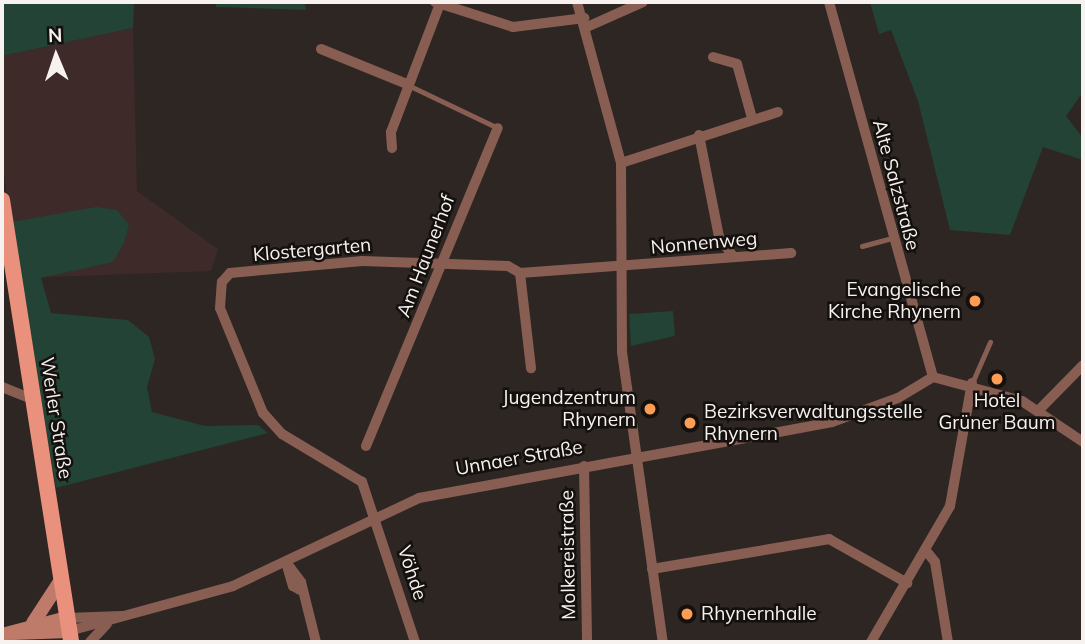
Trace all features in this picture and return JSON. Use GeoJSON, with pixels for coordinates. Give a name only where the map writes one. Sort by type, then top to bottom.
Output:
{"type":"FeatureCollection","features":[{"type":"Feature","properties":{"kind":"main road","name":"Werler Straße"},"geometry":{"type":"LineString","coordinates":[[2,200],[69,630]]}},
{"type":"Feature","properties":{"kind":"main road"},"geometry":{"type":"LineString","coordinates":[[33,623],[61,580]]}},
{"type":"Feature","properties":{"kind":"main road","name":"Unnaer Straße"},"geometry":{"type":"LineString","coordinates":[[7,634],[33,623],[69,630]]}},
{"type":"Feature","properties":{"kind":"main road","name":"Unnaer Straße"},"geometry":{"type":"LineString","coordinates":[[7,634],[69,630]]}},
{"type":"Feature","properties":{"kind":"street"},"geometry":{"type":"LineString","coordinates":[[577,2],[586,22],[621,163],[620,268],[634,457],[663,642]]}},
{"type":"Feature","properties":{"kind":"street"},"geometry":{"type":"LineString","coordinates":[[392,148],[438,3],[513,27],[586,22],[643,2]]}},
{"type":"Feature","properties":{"kind":"street","name":"Alte Salzstraße"},"geometry":{"type":"LineString","coordinates":[[829,2],[892,238],[933,377]]}},
{"type":"Feature","properties":{"kind":"street"},"geometry":{"type":"LineString","coordinates":[[321,49],[410,85]]}},
{"type":"Feature","properties":{"kind":"street"},"geometry":{"type":"LineString","coordinates":[[713,57],[737,64],[752,118]]}},
{"type":"Feature","properties":{"kind":"street"},"geometry":{"type":"LineString","coordinates":[[621,163],[699,135],[778,112]]}},
{"type":"Feature","properties":{"kind":"street","name":"Am Haunerhof"},"geometry":{"type":"LineString","coordinates":[[366,446],[445,262],[498,128]]}},
{"type":"Feature","properties":{"kind":"street"},"geometry":{"type":"LineString","coordinates":[[699,135],[719,237],[733,257]]}},
{"type":"Feature","properties":{"kind":"street","name":"Nonnenweg"},"geometry":{"type":"LineString","coordinates":[[620,268],[791,253]]}},
{"type":"Feature","properties":{"kind":"street","name":"Klostergarten"},"geometry":{"type":"LineString","coordinates":[[374,516],[355,473],[271,425],[224,323],[222,282],[230,273],[362,261],[508,265],[520,273],[620,268]]}},
{"type":"Feature","properties":{"kind":"street"},"geometry":{"type":"LineString","coordinates":[[520,273],[531,368]]}},
{"type":"Feature","properties":{"kind":"street"},"geometry":{"type":"LineString","coordinates":[[1039,410],[1083,365]]}},
{"type":"Feature","properties":{"kind":"street"},"geometry":{"type":"LineString","coordinates":[[933,377],[972,383],[1039,410],[1083,442]]}},
{"type":"Feature","properties":{"kind":"street","name":"Unnaer Straße"},"geometry":{"type":"LineString","coordinates":[[69,630],[199,598],[286,562],[374,516],[435,494],[832,422],[898,398],[933,377]]}},
{"type":"Feature","properties":{"kind":"street"},"geometry":{"type":"LineString","coordinates":[[871,642],[927,552],[958,481],[972,383]]}},
{"type":"Feature","properties":{"kind":"street"},"geometry":{"type":"LineString","coordinates":[[2,387],[32,399]]}},
{"type":"Feature","properties":{"kind":"street","name":"Molkereistraße"},"geometry":{"type":"LineString","coordinates":[[584,466],[587,642]]}},
{"type":"Feature","properties":{"kind":"street","name":"Vöhde"},"geometry":{"type":"LineString","coordinates":[[374,516],[415,642]]}},
{"type":"Feature","properties":{"kind":"street"},"geometry":{"type":"LineString","coordinates":[[652,569],[828,539],[907,583]]}},
{"type":"Feature","properties":{"kind":"street"},"geometry":{"type":"LineString","coordinates":[[927,552],[935,562],[948,642]]}},
{"type":"Feature","properties":{"kind":"street"},"geometry":{"type":"LineString","coordinates":[[286,562],[293,586],[300,590],[316,642]]}},
{"type":"Feature","properties":{"kind":"street","name":"Unnaer Straße"},"geometry":{"type":"LineString","coordinates":[[69,630],[107,624],[124,616]]}},
{"type":"Feature","properties":{"kind":"street","name":"Unnaer Straße"},"geometry":{"type":"LineString","coordinates":[[90,642],[107,624]]}},
{"type":"Feature","properties":{"kind":"lane","name":"Am Haunerhof"},"geometry":{"type":"LineString","coordinates":[[410,85],[498,128]]}},
{"type":"Feature","properties":{"kind":"lane"},"geometry":{"type":"LineString","coordinates":[[862,246],[892,238]]}},
{"type":"Feature","properties":{"kind":"lane"},"geometry":{"type":"LineString","coordinates":[[972,383],[990,342]]}},
{"type":"Feature","properties":{"kind":"shaded area"},"geometry":{"type":"Polygon","coordinates":[[[133,28],[137,191],[218,249],[211,271],[20,278],[2,162],[2,56],[133,28]]]}},
{"type":"Feature","properties":{"kind":"green space"},"geometry":{"type":"Polygon","coordinates":[[[2,2],[134,2],[133,28],[2,56],[2,2]]]}},
{"type":"Feature","properties":{"kind":"green space"},"geometry":{"type":"Polygon","coordinates":[[[216,2],[305,2],[306,10],[216,7],[216,2]]]}},
{"type":"Feature","properties":{"kind":"green space"},"geometry":{"type":"Polygon","coordinates":[[[870,2],[1083,2],[1083,92],[1066,116],[1083,138],[1083,160],[1043,147],[1010,235],[950,230],[918,101],[891,30],[879,34],[870,2]]]}},
{"type":"Feature","properties":{"kind":"green space"},"geometry":{"type":"Polygon","coordinates":[[[96,207],[117,210],[129,225],[124,243],[113,262],[41,278],[51,313],[128,320],[149,337],[155,359],[147,387],[152,412],[205,426],[258,425],[268,433],[56,488],[11,222],[96,207]]]}},
{"type":"Feature","properties":{"kind":"green space"},"geometry":{"type":"Polygon","coordinates":[[[673,311],[675,336],[631,346],[629,314],[673,311]]]}},
{"type":"Feature","properties":{"kind":"place","name":"Evangelische Kirche Rhynern"},"geometry":{"type":"Point","coordinates":[975,301]}},
{"type":"Feature","properties":{"kind":"place","name":"Hotel Grüner Baum"},"geometry":{"type":"Point","coordinates":[997,379]}},
{"type":"Feature","properties":{"kind":"place","name":"Jugendzentrum Rhynern"},"geometry":{"type":"Point","coordinates":[650,409]}},
{"type":"Feature","properties":{"kind":"place","name":"Bezirksverwaltungsstelle Rhynern"},"geometry":{"type":"Point","coordinates":[690,423]}},
{"type":"Feature","properties":{"kind":"place","name":"Rhynernhalle"},"geometry":{"type":"Point","coordinates":[687,614]}}]}
